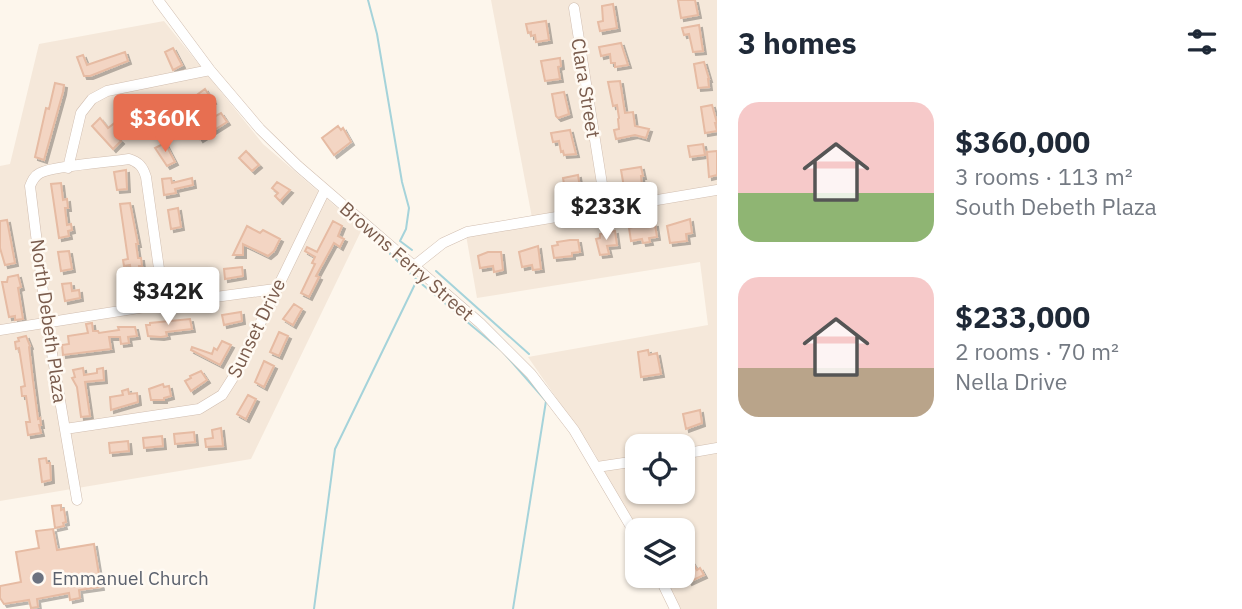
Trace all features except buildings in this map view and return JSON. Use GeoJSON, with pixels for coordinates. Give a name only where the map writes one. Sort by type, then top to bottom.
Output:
{"type":"FeatureCollection","features":[{"type":"Feature","properties":{"kind":"street","name":"Browns Ferry Street"},"geometry":{"type":"LineString","coordinates":[[158,0],[210,70],[260,129],[326,190],[480,323],[531,374],[573,430],[626,518]]}},
{"type":"Feature","properties":{"kind":"street","name":"Clara Street"},"geometry":{"type":"LineString","coordinates":[[574,8],[606,209]]}},
{"type":"Feature","properties":{"kind":"street"},"geometry":{"type":"LineString","coordinates":[[68,168],[81,113],[92,99],[107,91],[210,70]]}},
{"type":"Feature","properties":{"kind":"street","name":"North Debeth Plaza"},"geometry":{"type":"LineString","coordinates":[[77,500],[47,324],[30,186],[40,172],[129,159],[143,168],[164,304]]}},
{"type":"Feature","properties":{"kind":"street","name":"Sunset Drive"},"geometry":{"type":"LineString","coordinates":[[65,429],[199,409],[222,396],[236,373],[326,190]]}},
{"type":"Feature","properties":{"kind":"street"},"geometry":{"type":"LineString","coordinates":[[414,266],[443,243],[467,232],[717,190]]}},
{"type":"Feature","properties":{"kind":"street"},"geometry":{"type":"LineString","coordinates":[[0,330],[275,289]]}},
{"type":"Feature","properties":{"kind":"street"},"geometry":{"type":"LineString","coordinates":[[695,452],[717,448]]}},
{"type":"Feature","properties":{"kind":"street"},"geometry":{"type":"LineString","coordinates":[[597,467],[625,463]]}},
{"type":"Feature","properties":{"kind":"street"},"geometry":{"type":"LineString","coordinates":[[665,588],[675,609]]}},
{"type":"Feature","properties":{"kind":"shaded area"},"geometry":{"type":"Polygon","coordinates":[[[491,0],[717,0],[717,609],[671,609],[661,588],[695,588],[695,518],[626,518],[595,454],[528,357],[708,325],[700,262],[477,298],[466,235],[533,223],[491,0]]]}},
{"type":"Feature","properties":{"kind":"shaded area"},"geometry":{"type":"Polygon","coordinates":[[[164,21],[263,144],[362,229],[251,459],[0,501],[0,166],[10,164],[39,44],[164,21]]]}},
{"type":"Feature","properties":{"kind":"waterway"},"geometry":{"type":"LineString","coordinates":[[368,0],[377,34],[402,182],[409,208],[406,229],[400,241],[412,250]]}},
{"type":"Feature","properties":{"kind":"waterway"},"geometry":{"type":"LineString","coordinates":[[314,609],[335,449],[417,280],[390,254]]}},
{"type":"Feature","properties":{"kind":"waterway"},"geometry":{"type":"LineString","coordinates":[[436,271],[529,354]]}},
{"type":"Feature","properties":{"kind":"waterway"},"geometry":{"type":"LineString","coordinates":[[417,280],[502,351],[546,401],[513,609]]}},
{"type":"Feature","properties":{"kind":"place","name":"Emmanuel Church"},"geometry":{"type":"Point","coordinates":[38,578]}}]}
